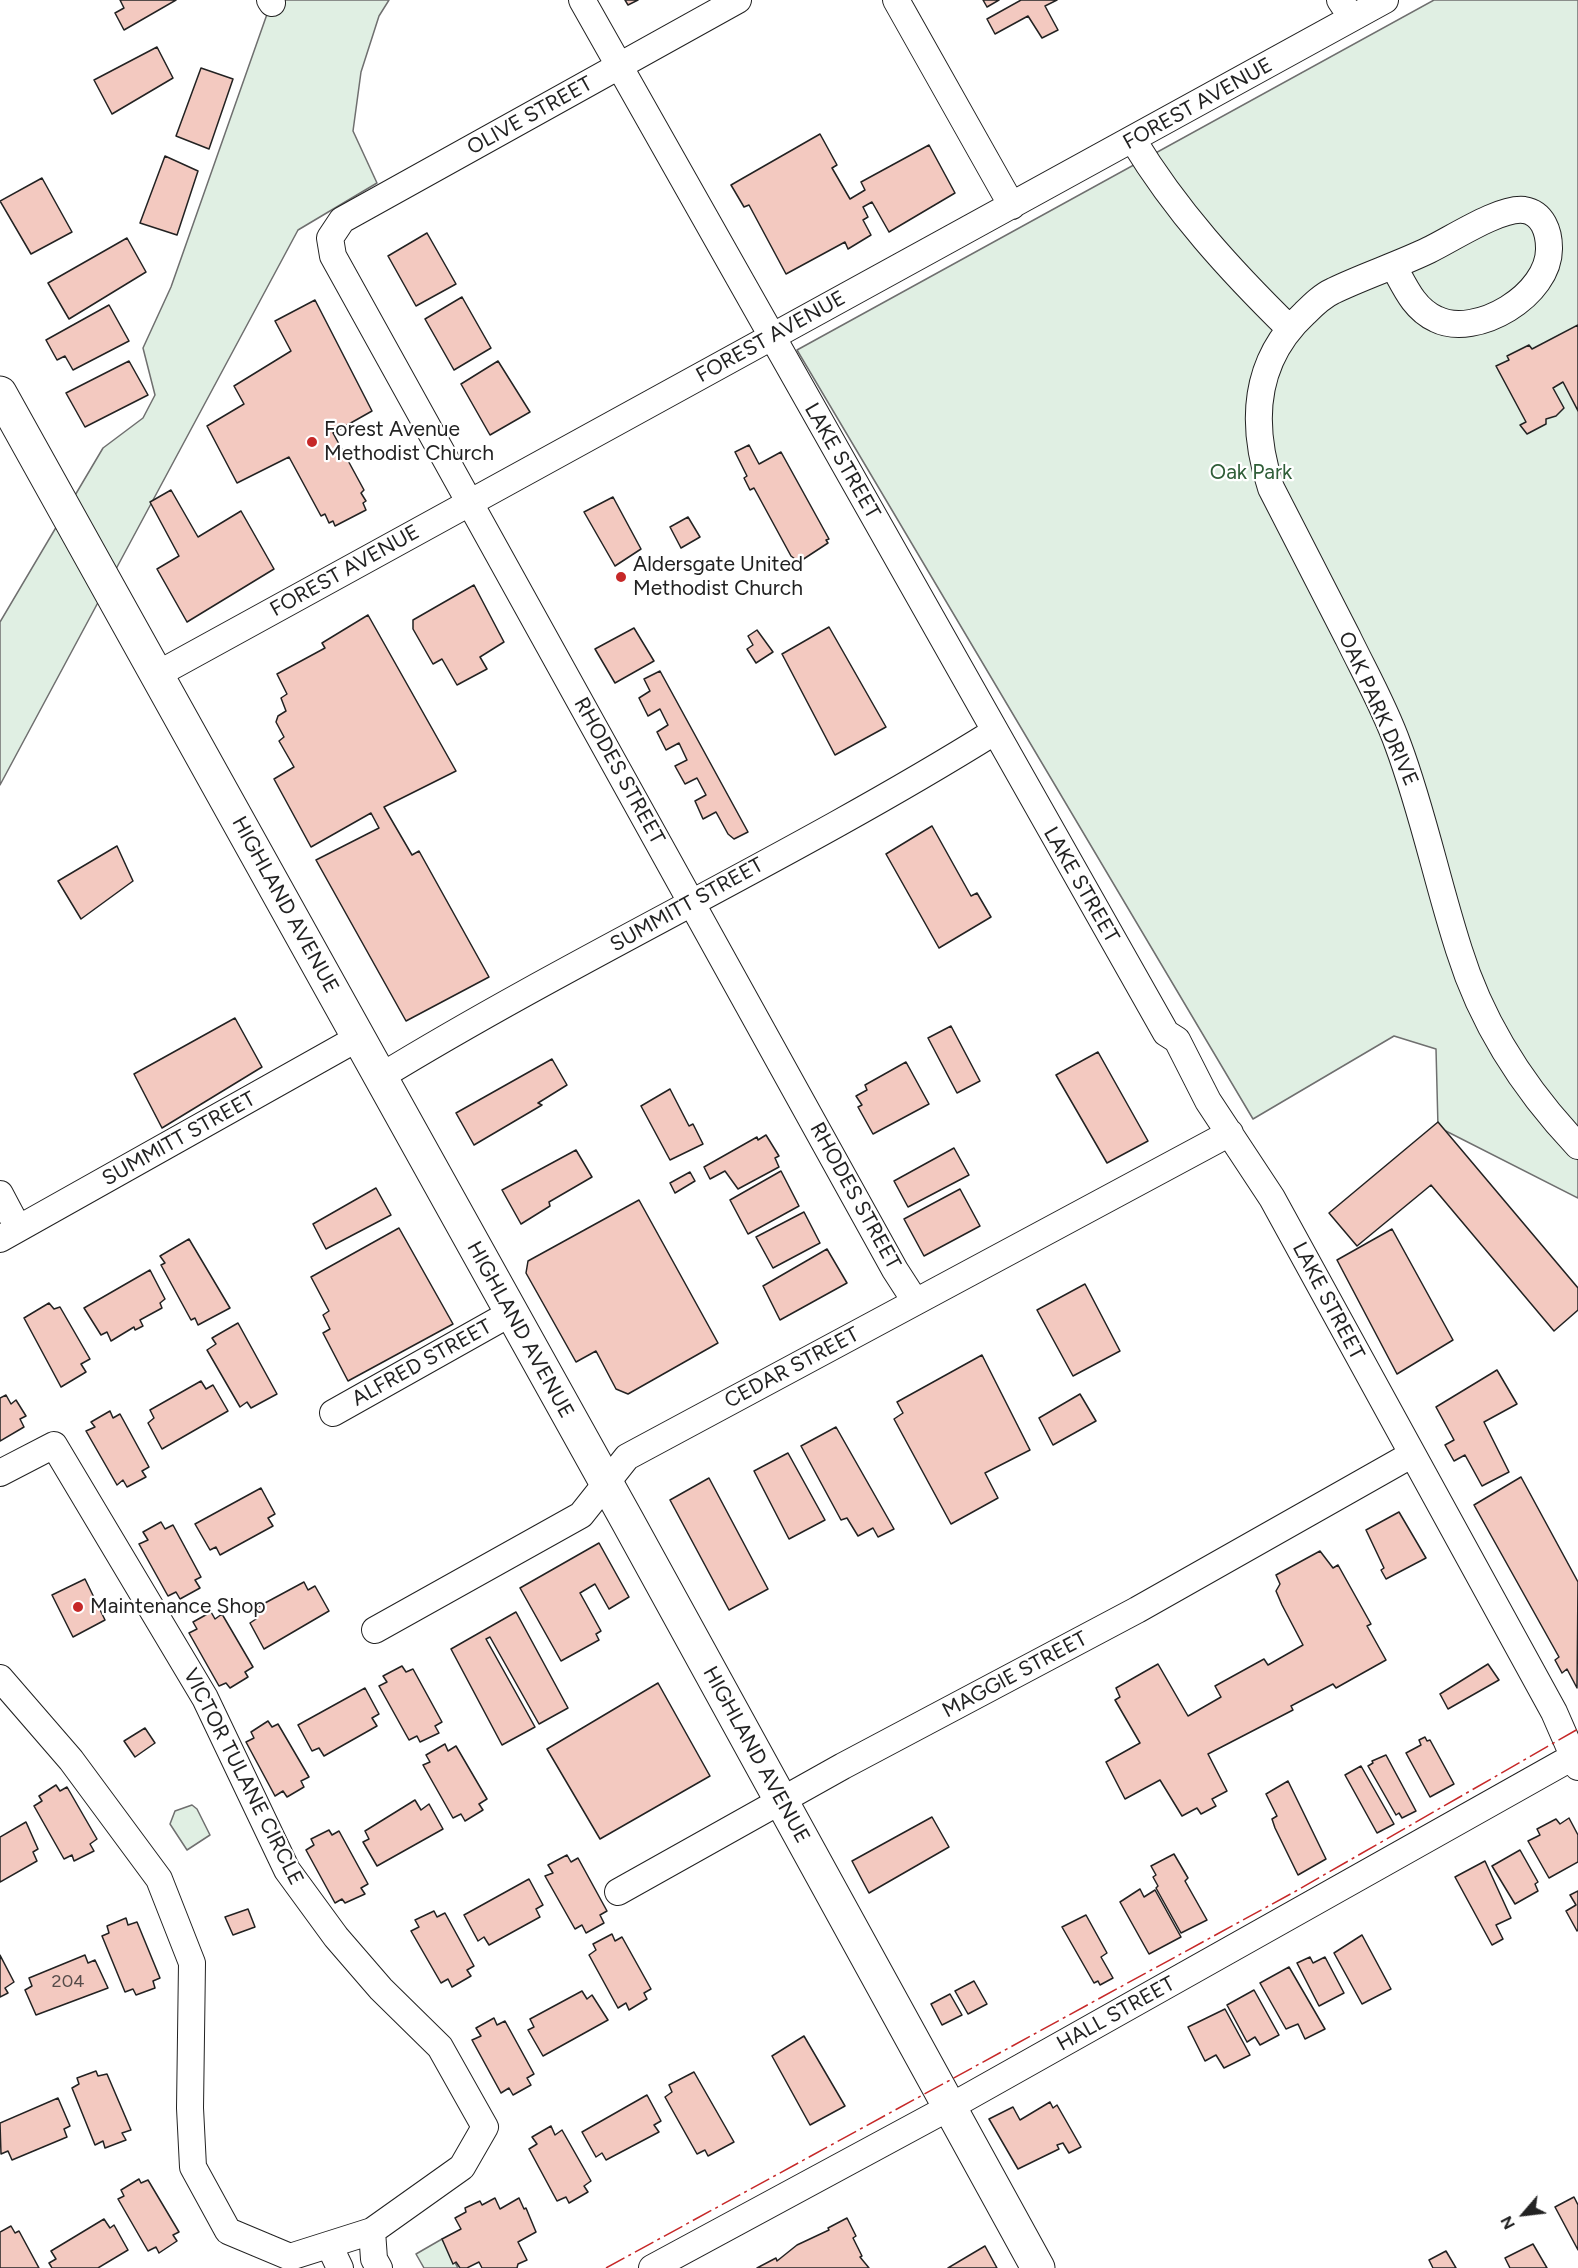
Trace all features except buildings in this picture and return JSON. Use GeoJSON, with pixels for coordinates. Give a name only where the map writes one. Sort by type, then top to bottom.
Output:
{"type":"FeatureCollection","features":[{"type":"Feature","properties":{"kind":"main road","name":"HIGHLAND AVENUE"},"geometry":{"type":"LineString","coordinates":[[0,393],[158,674],[1038,2268]]}},
{"type":"Feature","properties":{"kind":"street","name":"LAKE STREET"},"geometry":{"type":"LineString","coordinates":[[582,0],[1166,1033],[1177,1040],[1208,1101],[1272,1198],[1554,1712],[1576,1759]]}},
{"type":"Feature","properties":{"kind":"street","name":"OLIVE STREET"},"geometry":{"type":"LineString","coordinates":[[330,238],[342,220],[738,0]]}},
{"type":"Feature","properties":{"kind":"street"},"geometry":{"type":"LineString","coordinates":[[896,0],[1012,207]]}},
{"type":"Feature","properties":{"kind":"street","name":"FOREST AVENUE"},"geometry":{"type":"LineString","coordinates":[[158,674],[1133,140],[1346,9],[1385,0]]}},
{"type":"Feature","properties":{"kind":"street"},"geometry":{"type":"LineString","coordinates":[[1133,140],[1156,178],[1225,265],[1289,328]]}},
{"type":"Feature","properties":{"kind":"street","name":"OAK PARK DRIVE"},"geometry":{"type":"LineString","coordinates":[[1394,267],[1419,309],[1452,325],[1468,325],[1529,295],[1545,273],[1549,258],[1549,239],[1543,222],[1536,214],[1523,210],[1502,213],[1394,267],[1332,291],[1320,299],[1289,328],[1274,349],[1265,371],[1258,426],[1265,469],[1271,488],[1370,681],[1398,743],[1424,820],[1459,951],[1490,1025],[1519,1075],[1550,1117],[1578,1146]]}},
{"type":"Feature","properties":{"kind":"street","name":"RHODES STREET"},"geometry":{"type":"LineString","coordinates":[[330,238],[333,256],[469,504],[693,903],[895,1270],[915,1301]]}},
{"type":"Feature","properties":{"kind":"street","name":"SUMMITT STREET"},"geometry":{"type":"LineString","coordinates":[[380,1077],[452,1033],[693,903],[994,732]]}},
{"type":"Feature","properties":{"kind":"street","name":"SUMMITT STREET"},"geometry":{"type":"LineString","coordinates":[[9,1233],[358,1038]]}},
{"type":"Feature","properties":{"kind":"street","name":"CEDAR STREET"},"geometry":{"type":"LineString","coordinates":[[375,1629],[567,1525],[581,1515],[627,1457],[1230,1133]]}},
{"type":"Feature","properties":{"kind":"street"},"geometry":{"type":"LineString","coordinates":[[0,1194],[9,1233]]}},
{"type":"Feature","properties":{"kind":"street","name":"ALFRED STREET"},"geometry":{"type":"LineString","coordinates":[[333,1413],[511,1314]]}},
{"type":"Feature","properties":{"kind":"street","name":"VICTOR TULANE CIRCLE"},"geometry":{"type":"LineString","coordinates":[[0,1473],[54,1445],[205,1698],[287,1870],[336,1938],[381,1989],[440,2047],[485,2127],[462,2167],[372,2231],[290,2257],[228,2231],[193,2167],[190,2108],[192,1964],[159,1879],[71,1760],[0,1678]]}},
{"type":"Feature","properties":{"kind":"street","name":"MAGGIE STREET"},"geometry":{"type":"LineString","coordinates":[[618,1892],[1038,1661],[1064,1650],[1137,1610],[1411,1455]]}},
{"type":"Feature","properties":{"kind":"street","name":"HALL STREET"},"geometry":{"type":"LineString","coordinates":[[652,2268],[950,2107],[1576,1759]]}},
{"type":"Feature","properties":{"kind":"street"},"geometry":{"type":"LineString","coordinates":[[372,2231],[374,2259],[380,2268]]}},
{"type":"Feature","properties":{"kind":"street"},"geometry":{"type":"LineString","coordinates":[[329,2245],[340,2268]]}},
{"type":"Feature","properties":{"kind":"green space"},"geometry":{"type":"Polygon","coordinates":[[[272,0],[389,0],[379,16],[361,72],[353,131],[377,183],[298,230],[0,785],[0,622],[103,448],[143,418],[155,395],[143,348],[171,287],[272,0]]]}},
{"type":"Feature","properties":{"kind":"green space","name":"Oak Park"},"geometry":{"type":"Polygon","coordinates":[[[1434,0],[1578,0],[1578,1198],[1438,1127],[1436,1049],[1394,1036],[1253,1119],[797,350],[1434,0]]]}},
{"type":"Feature","properties":{"kind":"green space"},"geometry":{"type":"Polygon","coordinates":[[[192,1805],[197,1809],[210,1835],[187,1850],[170,1824],[175,1811],[192,1805]]]}},
{"type":"Feature","properties":{"kind":"green space"},"geometry":{"type":"Polygon","coordinates":[[[442,2239],[458,2268],[424,2268],[416,2254],[442,2239]]]}},
{"type":"Feature","properties":{"kind":"power"},"geometry":{"type":"LineString","coordinates":[[606,2268],[1296,1891],[1578,1729]]}},
{"type":"Feature","properties":{"kind":"place","name":"Forest Avenue Methodist Church"},"geometry":{"type":"Point","coordinates":[312,442]}},
{"type":"Feature","properties":{"kind":"place","name":"Aldersgate United Methodist Church"},"geometry":{"type":"Point","coordinates":[621,577]}},
{"type":"Feature","properties":{"kind":"place","name":"Maintenance Shop"},"geometry":{"type":"Point","coordinates":[78,1607]}}]}
